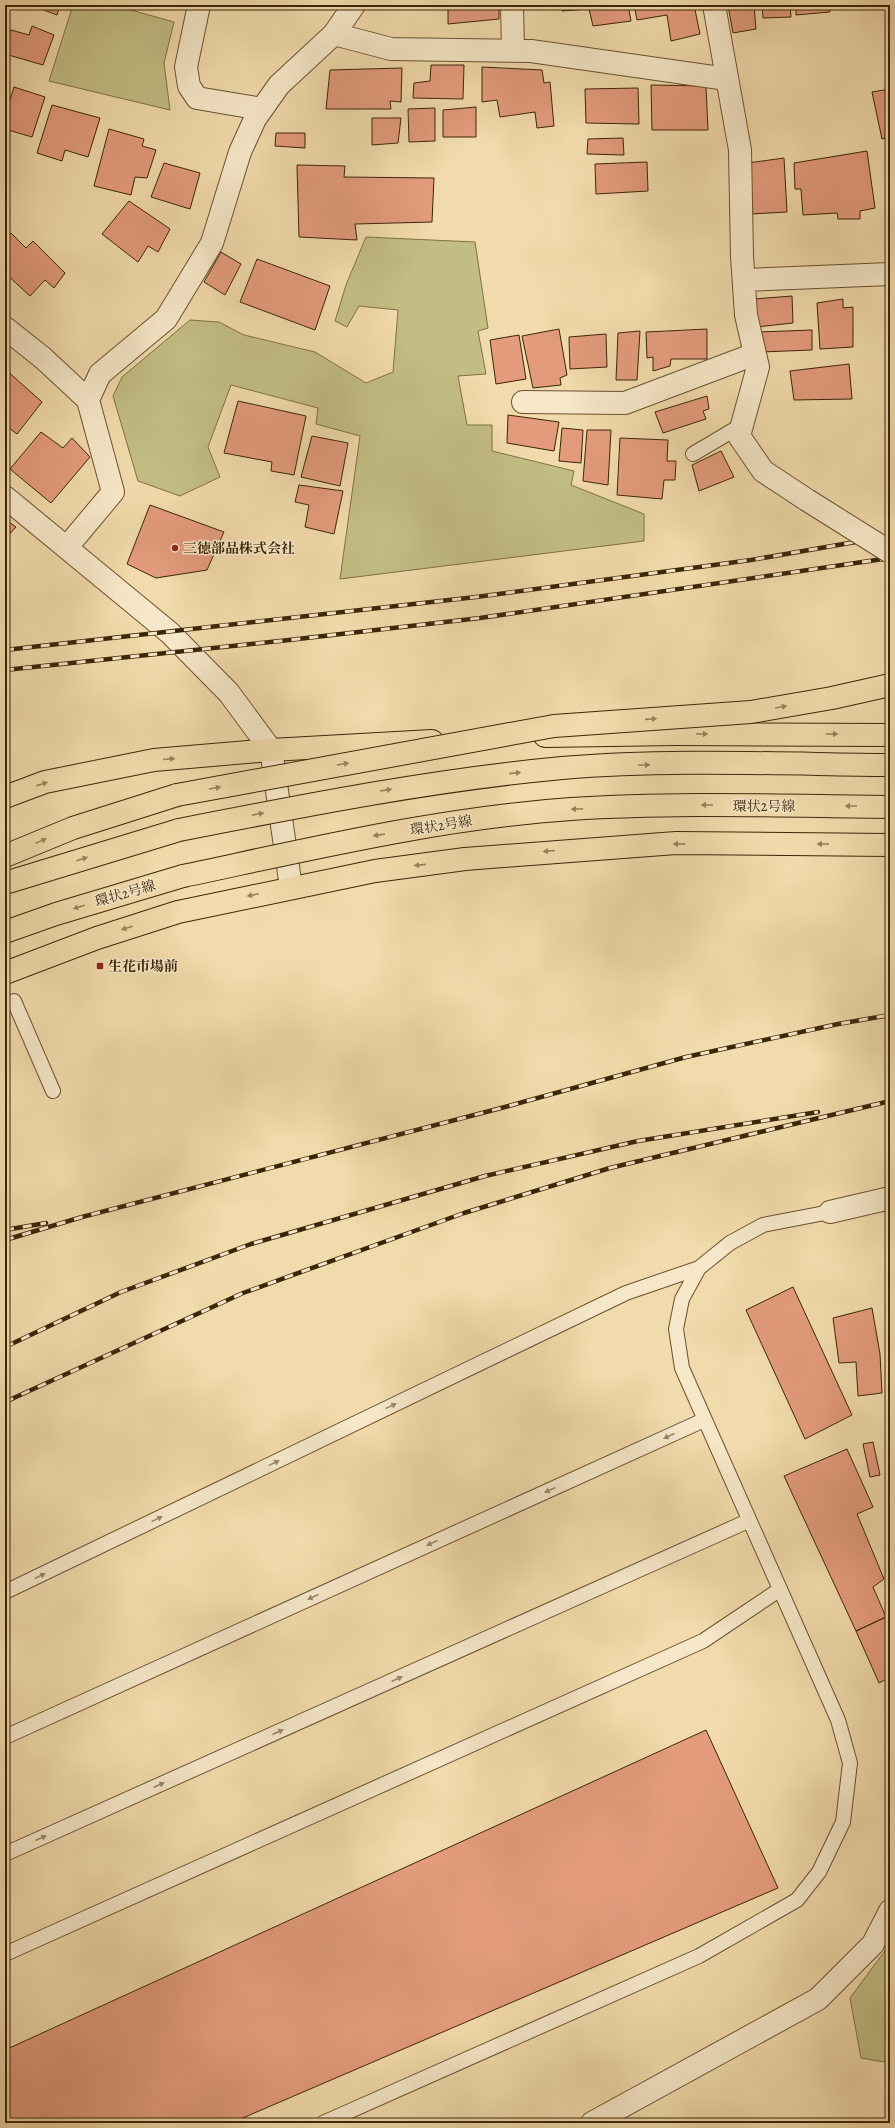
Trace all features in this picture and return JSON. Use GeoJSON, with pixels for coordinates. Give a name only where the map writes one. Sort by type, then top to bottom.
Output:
{"type":"FeatureCollection","features":[{"type":"Feature","properties":{"kind":"main road"},"geometry":{"type":"LineString","coordinates":[[5,856],[73,828],[177,794],[554,726],[751,712],[832,698],[890,684]]}},
{"type":"Feature","properties":{"kind":"main road"},"geometry":{"type":"LineString","coordinates":[[5,797],[45,782],[154,760],[271,750],[557,736],[675,734],[890,735]]}},
{"type":"Feature","properties":{"kind":"main road"},"geometry":{"type":"LineString","coordinates":[[5,883],[179,830],[369,793],[458,779],[564,768],[672,763],[890,766]]}},
{"type":"Feature","properties":{"kind":"main road","name":"環状2号線"},"geometry":{"type":"LineString","coordinates":[[5,932],[56,914],[183,876],[367,837],[464,821],[570,809],[674,805],[890,807]]}},
{"type":"Feature","properties":{"kind":"main road"},"geometry":{"type":"LineString","coordinates":[[5,973],[97,938],[178,912],[291,887],[375,871],[465,859],[560,850],[676,843],[890,845]]}},
{"type":"Feature","properties":{"kind":"street"},"geometry":{"type":"LineString","coordinates":[[199,5],[186,67],[189,86],[197,98],[262,109]]}},
{"type":"Feature","properties":{"kind":"street"},"geometry":{"type":"LineString","coordinates":[[88,400],[100,374],[166,319],[212,243],[240,152],[255,119],[279,85],[334,34],[354,5]]}},
{"type":"Feature","properties":{"kind":"street"},"geometry":{"type":"LineString","coordinates":[[512,5],[512,51]]}},
{"type":"Feature","properties":{"kind":"street"},"geometry":{"type":"LineString","coordinates":[[714,5],[740,150],[746,315],[758,367],[739,436],[763,471],[890,552]]}},
{"type":"Feature","properties":{"kind":"street"},"geometry":{"type":"LineString","coordinates":[[334,34],[391,49],[531,51],[727,79]]}},
{"type":"Feature","properties":{"kind":"street"},"geometry":{"type":"LineString","coordinates":[[744,280],[890,274]]}},
{"type":"Feature","properties":{"kind":"street"},"geometry":{"type":"LineString","coordinates":[[5,328],[43,358],[88,400],[113,492],[67,547]]}},
{"type":"Feature","properties":{"kind":"street"},"geometry":{"type":"LineString","coordinates":[[524,402],[626,403],[755,354]]}},
{"type":"Feature","properties":{"kind":"street"},"geometry":{"type":"LineString","coordinates":[[5,497],[170,633],[229,693],[271,750],[291,887]]}},
{"type":"Feature","properties":{"kind":"street"},"geometry":{"type":"LineString","coordinates":[[830,1212],[890,1198]]}},
{"type":"Feature","properties":{"kind":"street"},"geometry":{"type":"LineString","coordinates":[[592,2123],[818,1999],[872,1944],[890,1911]]}},
{"type":"Feature","properties":{"kind":"lane"},"geometry":{"type":"LineString","coordinates":[[693,454],[742,425]]}},
{"type":"Feature","properties":{"kind":"lane"},"geometry":{"type":"LineString","coordinates":[[14,1001],[53,1091]]}},
{"type":"Feature","properties":{"kind":"lane"},"geometry":{"type":"LineString","coordinates":[[5,1592],[626,1293],[699,1268],[730,1243],[763,1225],[830,1212]]}},
{"type":"Feature","properties":{"kind":"lane"},"geometry":{"type":"LineString","coordinates":[[323,2123],[699,1956],[797,1900],[819,1872],[843,1822],[850,1763],[838,1720],[748,1521],[682,1368],[676,1329],[682,1299],[699,1268]]}},
{"type":"Feature","properties":{"kind":"lane"},"geometry":{"type":"LineString","coordinates":[[5,1737],[704,1420]]}},
{"type":"Feature","properties":{"kind":"lane"},"geometry":{"type":"LineString","coordinates":[[5,1854],[748,1521]]}},
{"type":"Feature","properties":{"kind":"lane"},"geometry":{"type":"LineString","coordinates":[[5,1954],[702,1641],[779,1590]]}},
{"type":"Feature","properties":{"kind":"shaded area"},"geometry":{"type":"Polygon","coordinates":[[[73,5],[113,5],[174,22],[164,63],[170,110],[49,81],[73,5]]]}},
{"type":"Feature","properties":{"kind":"shaded area"},"geometry":{"type":"Polygon","coordinates":[[[366,237],[475,242],[488,328],[478,331],[486,374],[458,376],[467,425],[492,425],[492,451],[574,471],[571,485],[644,514],[644,541],[340,579],[360,436],[316,424],[318,408],[231,385],[208,447],[220,477],[180,496],[138,481],[113,396],[122,377],[190,320],[219,322],[244,335],[315,352],[366,383],[393,372],[398,310],[359,306],[347,327],[335,321],[346,285],[366,237]]]}},
{"type":"Feature","properties":{"kind":"shaded area"},"geometry":{"type":"Polygon","coordinates":[[[890,1944],[890,2063],[861,2058],[850,1998],[890,1944]]]}},
{"type":"Feature","properties":{"kind":"building"},"geometry":{"type":"Polygon","coordinates":[[[31,5],[60,5],[57,15],[31,5]]]}},
{"type":"Feature","properties":{"kind":"building"},"geometry":{"type":"Polygon","coordinates":[[[409,5],[443,5],[442,8],[411,9],[409,5]]]}},
{"type":"Feature","properties":{"kind":"building"},"geometry":{"type":"Polygon","coordinates":[[[448,5],[499,5],[499,19],[448,24],[448,5]]]}},
{"type":"Feature","properties":{"kind":"building"},"geometry":{"type":"Polygon","coordinates":[[[561,5],[628,5],[631,21],[593,26],[589,9],[562,11],[561,5]]]}},
{"type":"Feature","properties":{"kind":"building"},"geometry":{"type":"Polygon","coordinates":[[[634,5],[694,5],[700,34],[671,41],[667,15],[637,20],[634,5]]]}},
{"type":"Feature","properties":{"kind":"building"},"geometry":{"type":"Polygon","coordinates":[[[728,5],[754,5],[756,29],[733,33],[728,5]]]}},
{"type":"Feature","properties":{"kind":"building"},"geometry":{"type":"Polygon","coordinates":[[[762,5],[790,5],[791,17],[763,18],[762,5]]]}},
{"type":"Feature","properties":{"kind":"building"},"geometry":{"type":"Polygon","coordinates":[[[796,5],[829,5],[830,12],[796,15],[796,5]]]}},
{"type":"Feature","properties":{"kind":"building"},"geometry":{"type":"Polygon","coordinates":[[[32,26],[54,35],[43,65],[5,54],[5,45],[11,30],[29,35],[32,26]]]}},
{"type":"Feature","properties":{"kind":"building"},"geometry":{"type":"Polygon","coordinates":[[[431,65],[464,65],[463,99],[413,98],[414,83],[430,81],[431,65]]]}},
{"type":"Feature","properties":{"kind":"building"},"geometry":{"type":"Polygon","coordinates":[[[482,67],[542,70],[544,83],[550,82],[554,126],[537,128],[535,112],[500,117],[497,100],[482,102],[482,67]]]}},
{"type":"Feature","properties":{"kind":"building"},"geometry":{"type":"Polygon","coordinates":[[[402,68],[401,102],[390,101],[391,109],[326,109],[330,70],[402,68]]]}},
{"type":"Feature","properties":{"kind":"building"},"geometry":{"type":"Polygon","coordinates":[[[651,85],[706,86],[708,130],[652,130],[651,85]]]}},
{"type":"Feature","properties":{"kind":"building"},"geometry":{"type":"Polygon","coordinates":[[[14,87],[45,97],[32,137],[5,129],[5,117],[14,87]]]}},
{"type":"Feature","properties":{"kind":"building"},"geometry":{"type":"Polygon","coordinates":[[[638,88],[639,124],[586,123],[585,89],[638,88]]]}},
{"type":"Feature","properties":{"kind":"building"},"geometry":{"type":"Polygon","coordinates":[[[890,89],[890,137],[882,139],[872,92],[890,89]]]}},
{"type":"Feature","properties":{"kind":"building"},"geometry":{"type":"Polygon","coordinates":[[[52,105],[100,118],[88,157],[65,150],[62,161],[37,153],[52,105]]]}},
{"type":"Feature","properties":{"kind":"building"},"geometry":{"type":"Polygon","coordinates":[[[476,107],[476,137],[443,137],[443,110],[476,107]]]}},
{"type":"Feature","properties":{"kind":"building"},"geometry":{"type":"Polygon","coordinates":[[[435,108],[435,141],[409,142],[408,109],[435,108]]]}},
{"type":"Feature","properties":{"kind":"building"},"geometry":{"type":"Polygon","coordinates":[[[372,118],[401,118],[398,143],[372,145],[372,118]]]}},
{"type":"Feature","properties":{"kind":"building"},"geometry":{"type":"Polygon","coordinates":[[[109,129],[144,139],[142,146],[156,150],[147,178],[135,177],[131,195],[94,186],[109,129]]]}},
{"type":"Feature","properties":{"kind":"building"},"geometry":{"type":"Polygon","coordinates":[[[276,133],[305,133],[305,148],[275,146],[276,133]]]}},
{"type":"Feature","properties":{"kind":"building"},"geometry":{"type":"Polygon","coordinates":[[[623,138],[624,155],[587,154],[588,139],[623,138]]]}},
{"type":"Feature","properties":{"kind":"building"},"geometry":{"type":"Polygon","coordinates":[[[867,151],[875,208],[860,211],[860,219],[838,219],[837,213],[803,215],[801,189],[795,189],[794,163],[867,151]]]}},
{"type":"Feature","properties":{"kind":"building"},"geometry":{"type":"Polygon","coordinates":[[[784,158],[787,212],[751,214],[748,163],[784,158]]]}},
{"type":"Feature","properties":{"kind":"building"},"geometry":{"type":"Polygon","coordinates":[[[647,162],[648,191],[596,194],[595,164],[647,162]]]}},
{"type":"Feature","properties":{"kind":"building"},"geometry":{"type":"Polygon","coordinates":[[[164,163],[200,173],[190,209],[151,197],[164,163]]]}},
{"type":"Feature","properties":{"kind":"building"},"geometry":{"type":"Polygon","coordinates":[[[297,165],[345,166],[344,177],[434,178],[432,222],[355,224],[357,240],[299,237],[297,165]]]}},
{"type":"Feature","properties":{"kind":"building"},"geometry":{"type":"Polygon","coordinates":[[[129,201],[170,229],[158,252],[148,246],[138,262],[102,234],[129,201]]]}},
{"type":"Feature","properties":{"kind":"building"},"geometry":{"type":"Polygon","coordinates":[[[11,233],[26,248],[33,241],[65,273],[54,288],[45,280],[30,296],[5,273],[5,239],[11,233]]]}},
{"type":"Feature","properties":{"kind":"building"},"geometry":{"type":"Polygon","coordinates":[[[221,252],[241,264],[225,295],[204,282],[221,252]]]}},
{"type":"Feature","properties":{"kind":"building"},"geometry":{"type":"Polygon","coordinates":[[[257,259],[330,286],[315,330],[240,302],[257,259]]]}},
{"type":"Feature","properties":{"kind":"building"},"geometry":{"type":"Polygon","coordinates":[[[792,296],[793,323],[756,327],[754,299],[792,296]]]}},
{"type":"Feature","properties":{"kind":"building"},"geometry":{"type":"Polygon","coordinates":[[[843,299],[843,308],[853,307],[853,347],[820,349],[817,303],[843,299]]]}},
{"type":"Feature","properties":{"kind":"building"},"geometry":{"type":"Polygon","coordinates":[[[559,329],[567,375],[560,378],[561,385],[533,388],[522,336],[559,329]]]}},
{"type":"Feature","properties":{"kind":"building"},"geometry":{"type":"Polygon","coordinates":[[[707,329],[707,359],[671,359],[670,366],[653,371],[653,357],[647,358],[646,332],[707,329]]]}},
{"type":"Feature","properties":{"kind":"building"},"geometry":{"type":"Polygon","coordinates":[[[812,330],[812,350],[761,352],[759,332],[812,330]]]}},
{"type":"Feature","properties":{"kind":"building"},"geometry":{"type":"Polygon","coordinates":[[[640,331],[637,380],[616,380],[618,333],[640,331]]]}},
{"type":"Feature","properties":{"kind":"building"},"geometry":{"type":"Polygon","coordinates":[[[606,334],[607,367],[570,369],[569,337],[606,334]]]}},
{"type":"Feature","properties":{"kind":"building"},"geometry":{"type":"Polygon","coordinates":[[[519,335],[526,379],[496,384],[490,340],[519,335]]]}},
{"type":"Feature","properties":{"kind":"building"},"geometry":{"type":"Polygon","coordinates":[[[849,364],[852,399],[794,400],[790,371],[849,364]]]}},
{"type":"Feature","properties":{"kind":"building"},"geometry":{"type":"Polygon","coordinates":[[[5,369],[42,402],[17,434],[5,425],[5,369]]]}},
{"type":"Feature","properties":{"kind":"building"},"geometry":{"type":"Polygon","coordinates":[[[707,396],[709,409],[703,411],[706,419],[663,433],[655,412],[707,396]]]}},
{"type":"Feature","properties":{"kind":"building"},"geometry":{"type":"Polygon","coordinates":[[[238,401],[306,416],[294,475],[271,471],[272,462],[224,453],[238,401]]]}},
{"type":"Feature","properties":{"kind":"building"},"geometry":{"type":"Polygon","coordinates":[[[508,415],[559,422],[554,451],[507,443],[508,415]]]}},
{"type":"Feature","properties":{"kind":"building"},"geometry":{"type":"Polygon","coordinates":[[[562,428],[583,430],[581,463],[559,461],[562,428]]]}},
{"type":"Feature","properties":{"kind":"building"},"geometry":{"type":"Polygon","coordinates":[[[587,430],[611,430],[608,485],[583,481],[587,430]]]}},
{"type":"Feature","properties":{"kind":"building"},"geometry":{"type":"Polygon","coordinates":[[[41,432],[63,448],[72,438],[90,457],[51,503],[10,469],[41,432]]]}},
{"type":"Feature","properties":{"kind":"building"},"geometry":{"type":"Polygon","coordinates":[[[312,436],[348,443],[340,486],[301,477],[312,436]]]}},
{"type":"Feature","properties":{"kind":"building"},"geometry":{"type":"Polygon","coordinates":[[[620,438],[668,440],[667,461],[676,461],[675,480],[664,480],[662,499],[617,495],[620,438]]]}},
{"type":"Feature","properties":{"kind":"building"},"geometry":{"type":"Polygon","coordinates":[[[721,451],[734,477],[699,491],[692,465],[721,451]]]}},
{"type":"Feature","properties":{"kind":"building"},"geometry":{"type":"Polygon","coordinates":[[[299,485],[343,491],[334,534],[305,527],[309,505],[295,502],[299,485]]]}},
{"type":"Feature","properties":{"kind":"building","name":"三徳部品株式会社"},"geometry":{"type":"Polygon","coordinates":[[[150,505],[224,532],[207,570],[156,578],[127,564],[150,505]]]}},
{"type":"Feature","properties":{"kind":"building"},"geometry":{"type":"Polygon","coordinates":[[[5,519],[16,527],[5,539],[5,519]]]}},
{"type":"Feature","properties":{"kind":"building"},"geometry":{"type":"Polygon","coordinates":[[[793,1287],[852,1415],[805,1439],[746,1310],[793,1287]]]}},
{"type":"Feature","properties":{"kind":"building"},"geometry":{"type":"Polygon","coordinates":[[[872,1308],[880,1354],[882,1393],[858,1396],[856,1362],[839,1363],[833,1318],[872,1308]]]}},
{"type":"Feature","properties":{"kind":"building"},"geometry":{"type":"Polygon","coordinates":[[[873,1442],[880,1475],[870,1477],[863,1444],[873,1442]]]}},
{"type":"Feature","properties":{"kind":"building"},"geometry":{"type":"Polygon","coordinates":[[[847,1449],[873,1507],[857,1514],[884,1579],[873,1587],[886,1617],[856,1631],[784,1476],[847,1449]]]}},
{"type":"Feature","properties":{"kind":"building"},"geometry":{"type":"Polygon","coordinates":[[[886,1617],[890,1625],[890,1677],[879,1683],[856,1631],[886,1617]]]}},
{"type":"Feature","properties":{"kind":"building"},"geometry":{"type":"Polygon","coordinates":[[[706,1730],[778,1888],[231,2123],[5,2123],[5,2050],[706,1730]]]}},
{"type":"Feature","properties":{"kind":"railway"},"geometry":{"type":"LineString","coordinates":[[5,650],[476,597],[751,560],[890,536]]}},
{"type":"Feature","properties":{"kind":"railway"},"geometry":{"type":"LineString","coordinates":[[5,670],[480,618],[890,558]]}},
{"type":"Feature","properties":{"kind":"railway"},"geometry":{"type":"LineString","coordinates":[[5,1240],[82,1217],[505,1107],[686,1057],[838,1024],[890,1015]]}},
{"type":"Feature","properties":{"kind":"railway"},"geometry":{"type":"LineString","coordinates":[[5,1402],[243,1293],[464,1213],[610,1168],[890,1101]]}},
{"type":"Feature","properties":{"kind":"railway"},"geometry":{"type":"LineString","coordinates":[[5,1347],[121,1292],[251,1244],[485,1176],[638,1141],[818,1112]]}},
{"type":"Feature","properties":{"kind":"railway"},"geometry":{"type":"LineString","coordinates":[[5,1230],[46,1223]]}},
{"type":"Feature","properties":{"kind":"place","name":"三徳部品株式会社"},"geometry":{"type":"Point","coordinates":[175,548]}},
{"type":"Feature","properties":{"kind":"place","name":"生花市場前"},"geometry":{"type":"Point","coordinates":[100,966]}}]}
